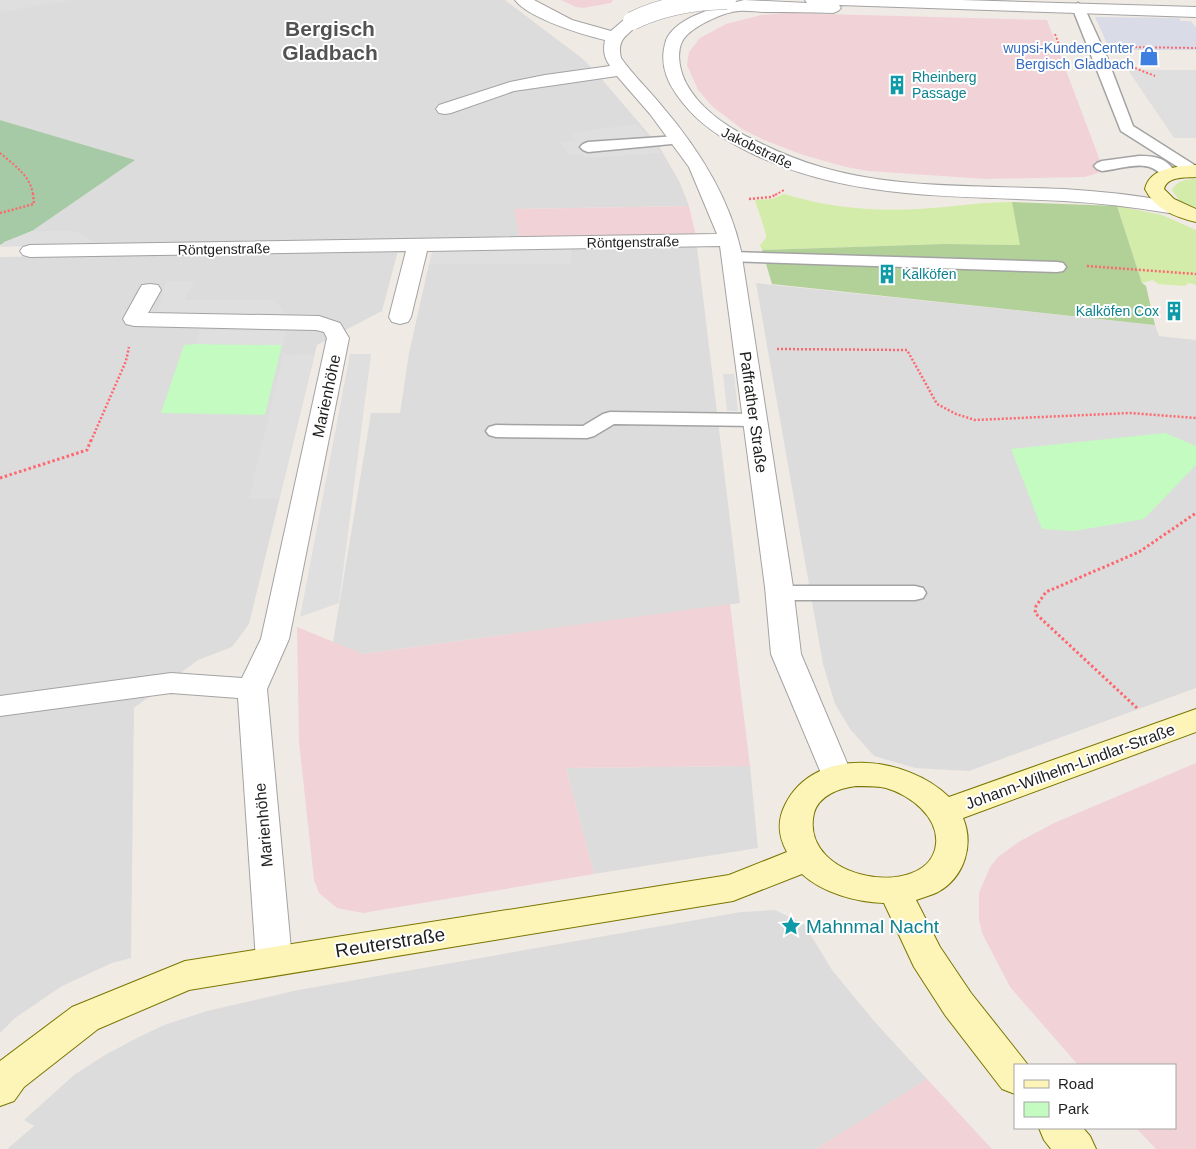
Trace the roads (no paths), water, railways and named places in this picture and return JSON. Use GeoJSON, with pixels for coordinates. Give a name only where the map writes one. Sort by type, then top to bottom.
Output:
{"type":"FeatureCollection","features":[{"type":"Feature","properties":{"kind":"street"},"geometry":{"type":"LineString","coordinates":[[523,0],[540,12],[558,20],[614,37],[632,21],[666,8],[690,3],[733,2]]}},
{"type":"Feature","properties":{"kind":"street","name":"Jakobstraße"},"geometry":{"type":"LineString","coordinates":[[762,0],[733,2],[696,21],[680,31],[673,41],[671,48],[673,74],[682,90],[700,112],[717,128],[772,158],[836,178],[870,184],[916,189],[1003,192],[1141,201],[1186,214]]}},
{"type":"Feature","properties":{"kind":"street"},"geometry":{"type":"LineString","coordinates":[[813,0],[1196,12]]}},
{"type":"Feature","properties":{"kind":"street"},"geometry":{"type":"LineString","coordinates":[[1018,0],[1077,7]]}},
{"type":"Feature","properties":{"kind":"street","name":"Jakobstraße"},"geometry":{"type":"LineString","coordinates":[[733,2],[1077,7]]}},
{"type":"Feature","properties":{"kind":"street","name":"Paffrather Straße"},"geometry":{"type":"LineString","coordinates":[[614,37],[611,50],[621,70],[656,110],[698,166],[726,228],[755,420],[786,654],[837,777]]}},
{"type":"Feature","properties":{"kind":"street"},"geometry":{"type":"LineString","coordinates":[[445,109],[510,87],[621,70]]}},
{"type":"Feature","properties":{"kind":"street","name":"Jakobstraße"},"geometry":{"type":"LineString","coordinates":[[1003,192],[1136,188],[1160,174],[1195,171]]}},
{"type":"Feature","properties":{"kind":"street","name":"Jakobstraße"},"geometry":{"type":"LineString","coordinates":[[1160,174],[1154,189],[1156,195],[1186,214]]}},
{"type":"Feature","properties":{"kind":"street"},"geometry":{"type":"LineString","coordinates":[[400,316],[418,244]]}},
{"type":"Feature","properties":{"kind":"street","name":"Röntgenstraße"},"geometry":{"type":"LineString","coordinates":[[30,251],[418,244],[730,248]]}},
{"type":"Feature","properties":{"kind":"street","name":"Marienhöhe"},"geometry":{"type":"LineString","coordinates":[[150,290],[134,319],[319,323],[332,328],[338,338],[274,639],[252,689],[274,960]]}},
{"type":"Feature","properties":{"kind":"street"},"geometry":{"type":"LineString","coordinates":[[0,706],[171,684],[252,689]]}},
{"type":"Feature","properties":{"kind":"street","name":"Johann-Wilhelm-Lindlar-Straße"},"geometry":{"type":"LineString","coordinates":[[943,812],[1196,720]]}},
{"type":"Feature","properties":{"kind":"street"},"geometry":{"type":"LineString","coordinates":[[856,774],[877,774],[897,779],[916,788],[932,799],[943,812],[950,827],[952,842],[950,856],[942,869],[930,879],[914,887],[895,891],[875,891],[843,883],[820,870],[807,858],[798,842],[795,825],[797,809],[806,796],[820,784],[837,777],[856,774]]}},
{"type":"Feature","properties":{"kind":"street","name":"Reuterstraße"},"geometry":{"type":"LineString","coordinates":[[0,1089],[11,1075],[85,1018],[185,976],[274,960],[733,888],[807,858]]}},
{"type":"Feature","properties":{"kind":"street"},"geometry":{"type":"LineString","coordinates":[[895,891],[927,957],[958,1004],[1014,1075]]}},
{"type":"Feature","properties":{"kind":"street"},"geometry":{"type":"LineString","coordinates":[[1059,1129],[1076,1149]]}},
{"type":"Feature","properties":{"kind":"lane"},"geometry":{"type":"LineString","coordinates":[[1077,7],[1099,55],[1126,128],[1195,171]]}},
{"type":"Feature","properties":{"kind":"lane"},"geometry":{"type":"LineString","coordinates":[[588,147],[678,140]]}},
{"type":"Feature","properties":{"kind":"lane"},"geometry":{"type":"LineString","coordinates":[[1144,140],[1138,143],[1135,152],[1160,174]]}},
{"type":"Feature","properties":{"kind":"lane"},"geometry":{"type":"LineString","coordinates":[[1102,169],[1160,174]]}},
{"type":"Feature","properties":{"kind":"lane"},"geometry":{"type":"LineString","coordinates":[[730,248],[1057,267]]}},
{"type":"Feature","properties":{"kind":"lane"},"geometry":{"type":"LineString","coordinates":[[496,431],[587,432],[610,418],[755,420]]}},
{"type":"Feature","properties":{"kind":"lane"},"geometry":{"type":"LineString","coordinates":[[779,593],[915,593]]}},
{"type":"Feature","properties":{"kind":"place","name":"wupsi-KundenCenter Bergisch Gladbach"},"geometry":{"type":"Point","coordinates":[1149,56]}},
{"type":"Feature","properties":{"kind":"place","name":"Rheinberg Passage"},"geometry":{"type":"Point","coordinates":[897,85]}},
{"type":"Feature","properties":{"kind":"place","name":"Kalköfen"},"geometry":{"type":"Point","coordinates":[887,274]}},
{"type":"Feature","properties":{"kind":"place","name":"Kalköfen Cox"},"geometry":{"type":"Point","coordinates":[1174,311]}},
{"type":"Feature","properties":{"kind":"place","name":"Mahnmal Nacht"},"geometry":{"type":"Point","coordinates":[791,926]}},
{"type":"Feature","properties":{"kind":"district","name":"Bergisch Gladbach"},"geometry":{"type":"Point","coordinates":[330,41]}}]}
